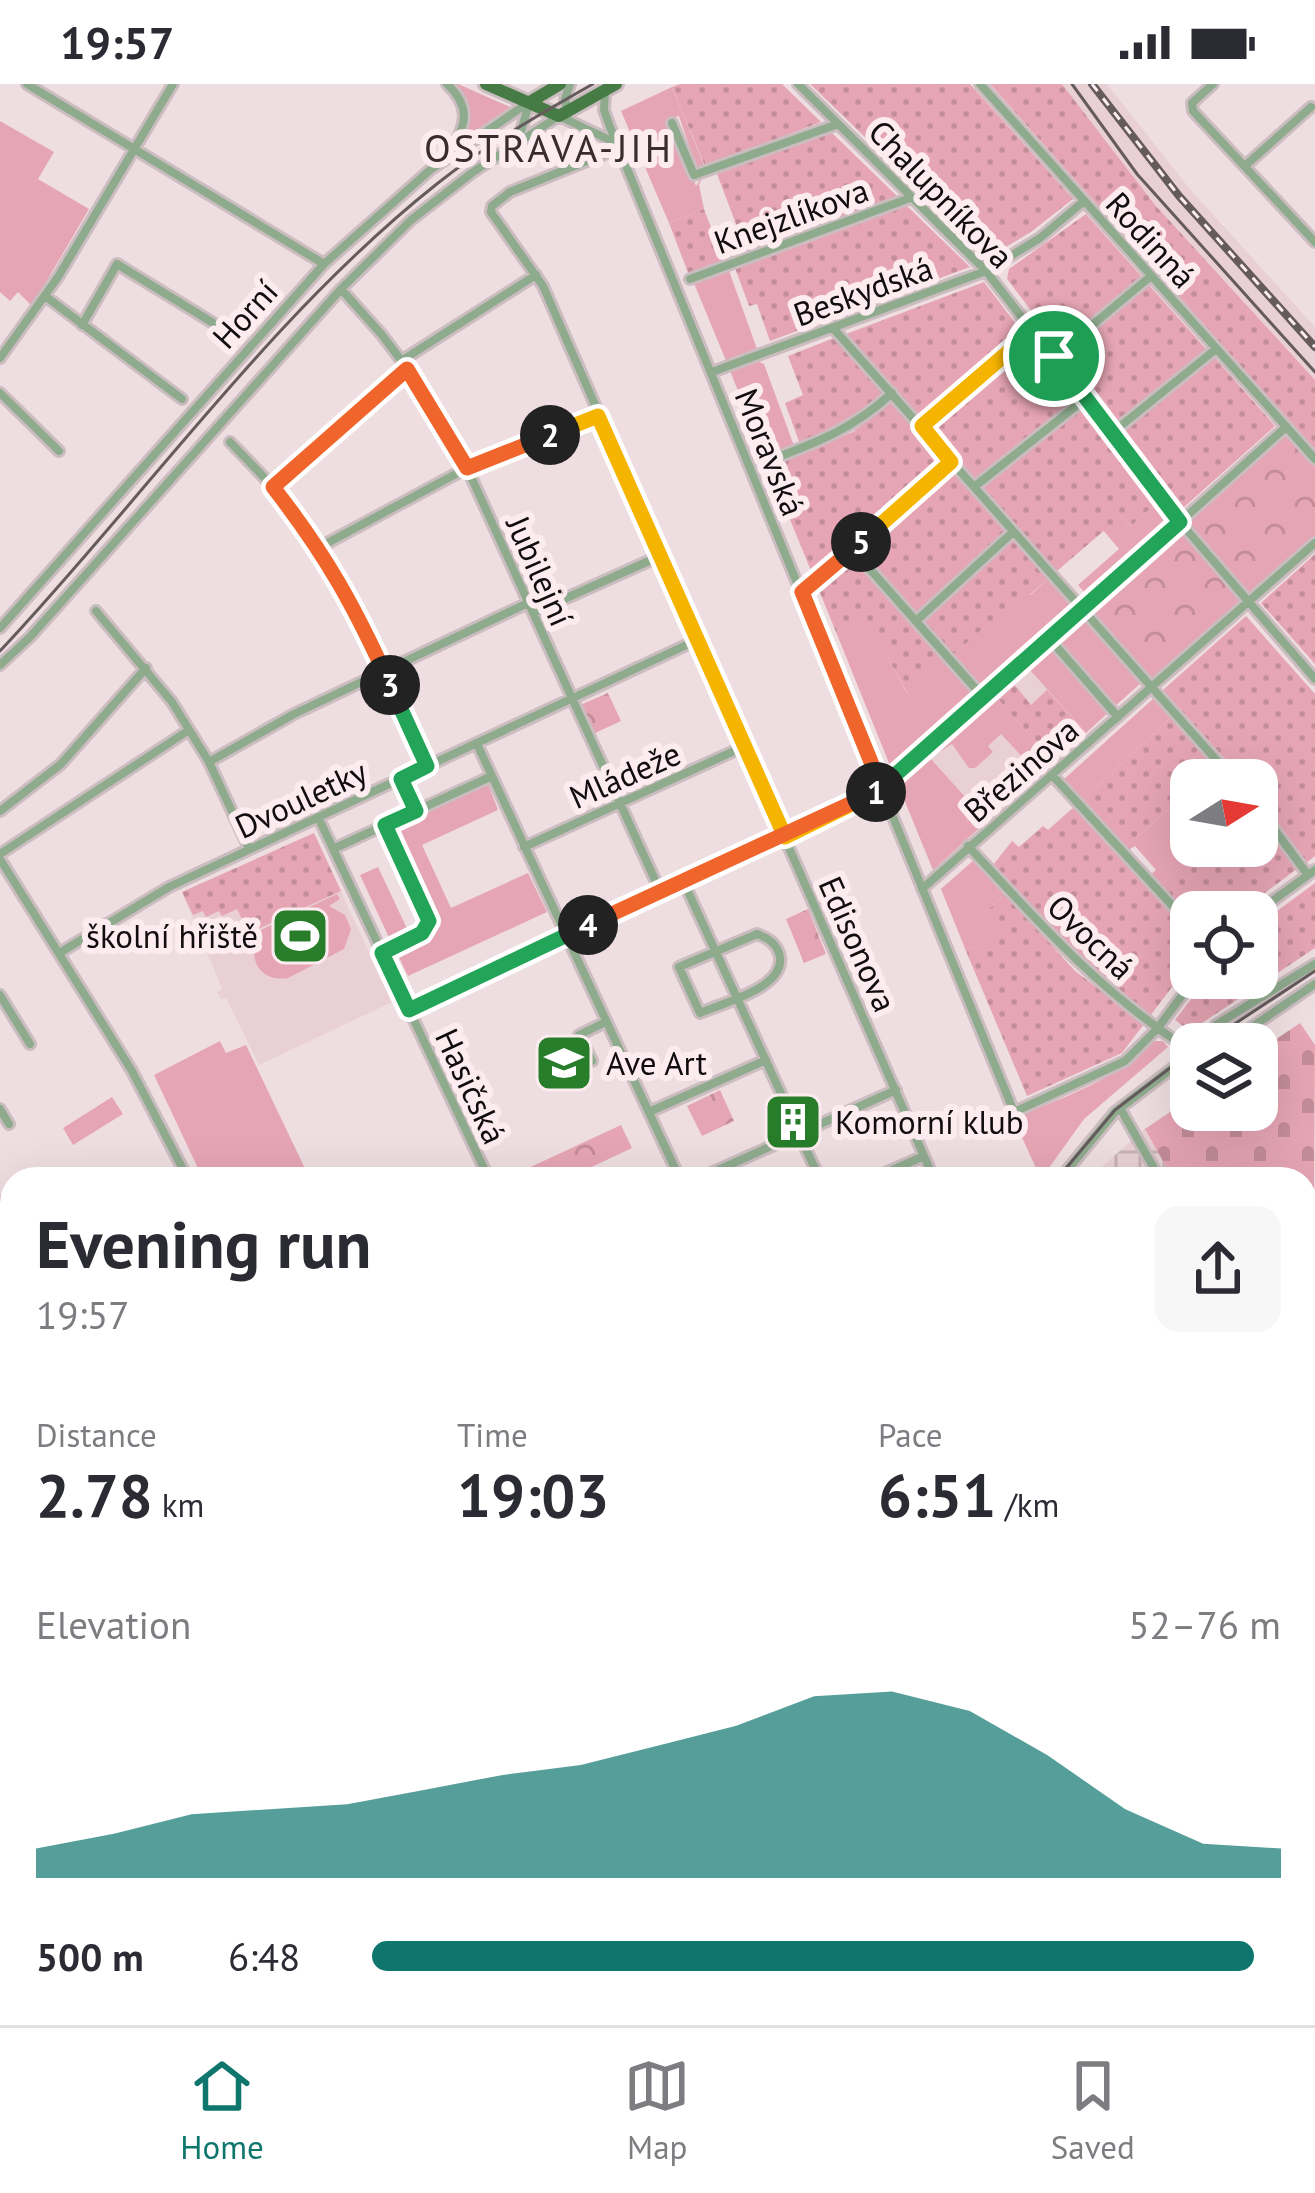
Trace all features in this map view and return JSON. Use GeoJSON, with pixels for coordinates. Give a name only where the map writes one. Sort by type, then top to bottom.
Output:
{"type":"FeatureCollection","features":[{"type":"Feature","properties":{"kind":"main road"},"geometry":{"type":"LineString","coordinates":[[486,84],[566,116],[610,87]]}},
{"type":"Feature","properties":{"kind":"main road"},"geometry":{"type":"LineString","coordinates":[[530,102],[560,84]]}},
{"type":"Feature","properties":{"kind":"street"},"geometry":{"type":"LineString","coordinates":[[27,84],[324,264]]}},
{"type":"Feature","properties":{"kind":"street"},"geometry":{"type":"LineString","coordinates":[[0,358],[45,296],[173,84]]}},
{"type":"Feature","properties":{"kind":"street"},"geometry":{"type":"LineString","coordinates":[[446,159],[466,121],[460,96],[447,84]]}},
{"type":"Feature","properties":{"kind":"street"},"geometry":{"type":"LineString","coordinates":[[570,84],[566,116],[618,146]]}},
{"type":"Feature","properties":{"kind":"street","name":"Chalupníkova"},"geometry":{"type":"LineString","coordinates":[[798,84],[986,271],[1180,522],[1315,679]]}},
{"type":"Feature","properties":{"kind":"street","name":"Rodinná"},"geometry":{"type":"LineString","coordinates":[[980,84],[1315,459]]}},
{"type":"Feature","properties":{"kind":"street"},"geometry":{"type":"LineString","coordinates":[[1213,84],[1192,103],[1193,111],[1315,242]]}},
{"type":"Feature","properties":{"kind":"street","name":"Moravská"},"geometry":{"type":"LineString","coordinates":[[610,87],[604,110],[618,146],[1014,1112],[1125,1060],[1157,1029]]}},
{"type":"Feature","properties":{"kind":"street"},"geometry":{"type":"LineString","coordinates":[[515,144],[524,130],[530,102]]}},
{"type":"Feature","properties":{"kind":"street","name":"Horní"},"geometry":{"type":"LineString","coordinates":[[0,628],[324,264],[446,159],[530,102]]}},
{"type":"Feature","properties":{"kind":"street"},"geometry":{"type":"LineString","coordinates":[[1245,166],[1311,107]]}},
{"type":"Feature","properties":{"kind":"street","name":"Horní"},"geometry":{"type":"LineString","coordinates":[[0,665],[340,289],[411,220],[515,144],[566,116]]}},
{"type":"Feature","properties":{"kind":"street"},"geometry":{"type":"LineString","coordinates":[[673,123],[694,175],[838,124]]}},
{"type":"Feature","properties":{"kind":"street","name":"Edisonova"},"geometry":{"type":"LineString","coordinates":[[618,146],[510,193],[491,206],[491,212],[536,275],[929,1167]]}},
{"type":"Feature","properties":{"kind":"street","name":"Knejzlíkova"},"geometry":{"type":"LineString","coordinates":[[690,279],[910,197]]}},
{"type":"Feature","properties":{"kind":"street","name":"Beskydská"},"geometry":{"type":"LineString","coordinates":[[712,372],[986,271],[1040,238],[1084,201]]}},
{"type":"Feature","properties":{"kind":"street","name":"Horní"},"geometry":{"type":"LineString","coordinates":[[82,325],[117,264],[218,326]]}},
{"type":"Feature","properties":{"kind":"street"},"geometry":{"type":"LineString","coordinates":[[273,487],[404,365],[536,275]]}},
{"type":"Feature","properties":{"kind":"street"},"geometry":{"type":"LineString","coordinates":[[1054,356],[1151,276]]}},
{"type":"Feature","properties":{"kind":"street","name":"Jubilejní"},"geometry":{"type":"LineString","coordinates":[[340,289],[404,365],[467,468],[661,893]]}},
{"type":"Feature","properties":{"kind":"street"},"geometry":{"type":"LineString","coordinates":[[45,296],[182,399]]}},
{"type":"Feature","properties":{"kind":"street"},"geometry":{"type":"LineString","coordinates":[[833,328],[1215,759]]}},
{"type":"Feature","properties":{"kind":"street"},"geometry":{"type":"LineString","coordinates":[[922,426],[1034,330]]}},
{"type":"Feature","properties":{"kind":"street"},"geometry":{"type":"LineString","coordinates":[[1112,433],[1216,349]]}},
{"type":"Feature","properties":{"kind":"street"},"geometry":{"type":"LineString","coordinates":[[0,393],[59,451]]}},
{"type":"Feature","properties":{"kind":"street"},"geometry":{"type":"LineString","coordinates":[[765,462],[863,420],[892,393]]}},
{"type":"Feature","properties":{"kind":"street"},"geometry":{"type":"LineString","coordinates":[[974,487],[1085,399]]}},
{"type":"Feature","properties":{"kind":"street"},"geometry":{"type":"LineString","coordinates":[[320,547],[467,468],[598,416]]}},
{"type":"Feature","properties":{"kind":"street"},"geometry":{"type":"LineString","coordinates":[[409,1010],[882,789],[1286,427]]}},
{"type":"Feature","properties":{"kind":"street"},"geometry":{"type":"LineString","coordinates":[[230,442],[320,547],[357,610],[427,766]]}},
{"type":"Feature","properties":{"kind":"street"},"geometry":{"type":"LineString","coordinates":[[802,592],[951,462]]}},
{"type":"Feature","properties":{"kind":"street"},"geometry":{"type":"LineString","coordinates":[[916,621],[1013,532]]}},
{"type":"Feature","properties":{"kind":"street","name":"Březinova"},"geometry":{"type":"LineString","coordinates":[[922,889],[1315,543]]}},
{"type":"Feature","properties":{"kind":"street"},"geometry":{"type":"LineString","coordinates":[[853,550],[983,697]]}},
{"type":"Feature","properties":{"kind":"street"},"geometry":{"type":"LineString","coordinates":[[209,762],[384,671],[660,556]]}},
{"type":"Feature","properties":{"kind":"street"},"geometry":{"type":"LineString","coordinates":[[96,611],[146,668],[190,730],[249,848]]}},
{"type":"Feature","properties":{"kind":"street"},"geometry":{"type":"LineString","coordinates":[[1048,638],[1118,717]]}},
{"type":"Feature","properties":{"kind":"street","name":"Dvouletky"},"geometry":{"type":"LineString","coordinates":[[62,952],[157,893],[697,640]]}},
{"type":"Feature","properties":{"kind":"street"},"geometry":{"type":"LineString","coordinates":[[0,811],[62,764],[146,668]]}},
{"type":"Feature","properties":{"kind":"street"},"geometry":{"type":"LineString","coordinates":[[182,1167],[132,1071],[62,952],[3,870],[0,856],[190,730]]}},
{"type":"Feature","properties":{"kind":"street"},"geometry":{"type":"LineString","coordinates":[[476,744],[674,1167]]}},
{"type":"Feature","properties":{"kind":"street","name":"Mládeže"},"geometry":{"type":"LineString","coordinates":[[524,847],[745,746]]}},
{"type":"Feature","properties":{"kind":"street"},"geometry":{"type":"LineString","coordinates":[[1052,775],[1170,903]]}},
{"type":"Feature","properties":{"kind":"street"},"geometry":{"type":"LineString","coordinates":[[333,850],[492,776]]}},
{"type":"Feature","properties":{"kind":"street"},"geometry":{"type":"LineString","coordinates":[[401,779],[416,811]]}},
{"type":"Feature","properties":{"kind":"street","name":"Hasičská"},"geometry":{"type":"LineString","coordinates":[[318,818],[483,1167]]}},
{"type":"Feature","properties":{"kind":"street"},"geometry":{"type":"LineString","coordinates":[[382,953],[422,933],[429,921],[385,825]]}},
{"type":"Feature","properties":{"kind":"street"},"geometry":{"type":"LineString","coordinates":[[1278,832],[1311,872],[1278,896]]}},
{"type":"Feature","properties":{"kind":"street","name":"Ovocná"},"geometry":{"type":"LineString","coordinates":[[968,846],[1075,963],[1170,1038]]}},
{"type":"Feature","properties":{"kind":"street"},"geometry":{"type":"LineString","coordinates":[[684,883],[790,1113]]}},
{"type":"Feature","properties":{"kind":"street"},"geometry":{"type":"LineString","coordinates":[[757,934],[777,950],[780,964],[766,983],[700,1012],[679,967],[715,950],[757,934]]}},
{"type":"Feature","properties":{"kind":"street"},"geometry":{"type":"LineString","coordinates":[[1219,1023],[1315,964]]}},
{"type":"Feature","properties":{"kind":"street"},"geometry":{"type":"LineString","coordinates":[[1258,1023],[1315,984]]}},
{"type":"Feature","properties":{"kind":"street"},"geometry":{"type":"LineString","coordinates":[[0,994],[30,1044]]}},
{"type":"Feature","properties":{"kind":"street"},"geometry":{"type":"LineString","coordinates":[[1157,1029],[1179,999]]}},
{"type":"Feature","properties":{"kind":"street"},"geometry":{"type":"LineString","coordinates":[[592,1061],[579,1035],[606,1022]]}},
{"type":"Feature","properties":{"kind":"street"},"geometry":{"type":"LineString","coordinates":[[649,1112],[766,1060]]}},
{"type":"Feature","properties":{"kind":"street"},"geometry":{"type":"LineString","coordinates":[[1070,1167],[1120,1108],[1170,1069]]}},
{"type":"Feature","properties":{"kind":"street"},"geometry":{"type":"LineString","coordinates":[[724,1167],[896,1090]]}},
{"type":"Feature","properties":{"kind":"street"},"geometry":{"type":"LineString","coordinates":[[0,1108],[9,1124]]}},
{"type":"Feature","properties":{"kind":"street"},"geometry":{"type":"LineString","coordinates":[[1120,1108],[1153,1167]]}},
{"type":"Feature","properties":{"kind":"street"},"geometry":{"type":"LineString","coordinates":[[798,1132],[814,1167]]}},
{"type":"Feature","properties":{"kind":"street"},"geometry":{"type":"LineString","coordinates":[[899,1167],[924,1156]]}},
{"type":"Feature","properties":{"kind":"shaded area"},"geometry":{"type":"Polygon","coordinates":[[[1062,84],[1107,84],[1189,188],[1315,327],[1315,380],[1155,205],[1062,84]]]}},
{"type":"Feature","properties":{"kind":"shaded area"},"geometry":{"type":"Polygon","coordinates":[[[1030,670],[1086,733],[933,870],[899,787],[1030,670]]]}},
{"type":"Feature","properties":{"kind":"shaded area"},"geometry":{"type":"Polygon","coordinates":[[[314,833],[392,1002],[259,1065],[226,998],[221,999],[217,992],[222,989],[182,892],[314,833]]]}},
{"type":"Feature","properties":{"kind":"shaded area"},"geometry":{"type":"Polygon","coordinates":[[[1145,1129],[1166,1167],[1101,1167],[1145,1129]]]}},
{"type":"Feature","properties":{"kind":"green space"},"geometry":{"type":"Polygon","coordinates":[[[453,84],[510,107],[466,137],[467,109],[453,84]]]}},
{"type":"Feature","properties":{"kind":"green space"},"geometry":{"type":"Polygon","coordinates":[[[782,84],[821,122],[705,166],[672,87],[782,84]]]}},
{"type":"Feature","properties":{"kind":"green space"},"geometry":{"type":"Polygon","coordinates":[[[810,84],[970,84],[1073,199],[989,257],[810,84]]]}},
{"type":"Feature","properties":{"kind":"green space"},"geometry":{"type":"Polygon","coordinates":[[[990,84],[1062,84],[1155,205],[1315,380],[1315,449],[990,84]]]}},
{"type":"Feature","properties":{"kind":"green space"},"geometry":{"type":"Polygon","coordinates":[[[672,87],[704,165],[714,165],[696,166],[679,116],[669,119],[696,186],[703,176],[699,185],[704,209],[669,223],[621,111],[672,87]]]}},
{"type":"Feature","properties":{"kind":"green space"},"geometry":{"type":"Polygon","coordinates":[[[0,121],[54,152],[38,179],[89,209],[32,306],[18,292],[10,301],[0,292],[0,121]]]}},
{"type":"Feature","properties":{"kind":"green space"},"geometry":{"type":"Polygon","coordinates":[[[831,132],[897,196],[747,253],[717,174],[831,132]]]}},
{"type":"Feature","properties":{"kind":"green space"},"geometry":{"type":"Polygon","coordinates":[[[905,204],[970,267],[770,341],[757,304],[749,306],[735,268],[905,204]]]}},
{"type":"Feature","properties":{"kind":"green space"},"geometry":{"type":"Polygon","coordinates":[[[704,209],[724,261],[689,275],[669,223],[704,209]]]}},
{"type":"Feature","properties":{"kind":"green space"},"geometry":{"type":"Polygon","coordinates":[[[1086,214],[1143,278],[1059,347],[1007,279],[1009,269],[1086,214]]]}},
{"type":"Feature","properties":{"kind":"green space"},"geometry":{"type":"Polygon","coordinates":[[[728,268],[757,349],[727,363],[693,281],[728,268]]]}},
{"type":"Feature","properties":{"kind":"green space"},"geometry":{"type":"Polygon","coordinates":[[[984,282],[1023,333],[922,419],[846,334],[984,282]]]}},
{"type":"Feature","properties":{"kind":"green space"},"geometry":{"type":"Polygon","coordinates":[[[1149,285],[1207,350],[1118,423],[1065,354],[1149,285]]]}},
{"type":"Feature","properties":{"kind":"green space"},"geometry":{"type":"Polygon","coordinates":[[[834,338],[884,395],[857,418],[800,444],[785,403],[803,395],[788,356],[834,338]]]}},
{"type":"Feature","properties":{"kind":"green space"},"geometry":{"type":"Polygon","coordinates":[[[1029,341],[1075,400],[976,480],[929,427],[1029,341]]]}},
{"type":"Feature","properties":{"kind":"green space"},"geometry":{"type":"Polygon","coordinates":[[[1214,357],[1275,426],[1183,508],[1123,431],[1214,357]]]}},
{"type":"Feature","properties":{"kind":"green space"},"geometry":{"type":"Polygon","coordinates":[[[757,361],[764,364],[794,446],[765,457],[730,371],[757,361]]]}},
{"type":"Feature","properties":{"kind":"green space"},"geometry":{"type":"Polygon","coordinates":[[[890,402],[944,462],[814,578],[768,466],[853,432],[890,402]]]}},
{"type":"Feature","properties":{"kind":"green space"},"geometry":{"type":"Polygon","coordinates":[[[1081,408],[1155,504],[1131,526],[1121,516],[1057,571],[983,487],[1081,408]]]}},
{"type":"Feature","properties":{"kind":"green space"},"geometry":{"type":"Polygon","coordinates":[[[1286,427],[1315,459],[1315,543],[1151,687],[1081,609],[1286,427]]]}},
{"type":"Feature","properties":{"kind":"green space"},"geometry":{"type":"Polygon","coordinates":[[[950,469],[1007,533],[916,614],[859,551],[950,469]]]}},
{"type":"Feature","properties":{"kind":"green space"},"geometry":{"type":"Polygon","coordinates":[[[1155,504],[1168,521],[1086,594],[1078,585],[1119,549],[1103,530],[1121,516],[1131,526],[1155,504]]]}},
{"type":"Feature","properties":{"kind":"green space"},"geometry":{"type":"Polygon","coordinates":[[[1013,540],[1048,579],[1029,595],[1025,591],[953,655],[922,621],[1013,540]]]}},
{"type":"Feature","properties":{"kind":"green space"},"geometry":{"type":"Polygon","coordinates":[[[1315,554],[1315,664],[1261,603],[1315,554]]]}},
{"type":"Feature","properties":{"kind":"green space"},"geometry":{"type":"Polygon","coordinates":[[[852,557],[944,661],[908,694],[867,620],[836,632],[818,588],[852,557]]]}},
{"type":"Feature","properties":{"kind":"green space"},"geometry":{"type":"Polygon","coordinates":[[[1048,579],[1072,606],[981,687],[953,655],[1025,590],[1030,595],[1048,579]]]}},
{"type":"Feature","properties":{"kind":"green space"},"geometry":{"type":"Polygon","coordinates":[[[1246,616],[1315,694],[1315,856],[1307,862],[1278,823],[1278,759],[1225,759],[1163,690],[1246,616]]]}},
{"type":"Feature","properties":{"kind":"green space"},"geometry":{"type":"Polygon","coordinates":[[[867,619],[907,693],[944,661],[973,694],[891,768],[836,632],[867,619]]]}},
{"type":"Feature","properties":{"kind":"green space"},"geometry":{"type":"Polygon","coordinates":[[[1085,621],[1141,683],[1113,708],[1058,646],[1085,621]]]}},
{"type":"Feature","properties":{"kind":"green space"},"geometry":{"type":"Polygon","coordinates":[[[1055,649],[1110,711],[1086,733],[1030,670],[1055,649]]]}},
{"type":"Feature","properties":{"kind":"green space"},"geometry":{"type":"Polygon","coordinates":[[[1014,684],[1031,705],[1047,690],[1086,733],[1053,762],[998,699],[1014,684]]]}},
{"type":"Feature","properties":{"kind":"green space"},"geometry":{"type":"Polygon","coordinates":[[[608,693],[621,721],[593,734],[580,705],[608,693]]]}},
{"type":"Feature","properties":{"kind":"green space"},"geometry":{"type":"Polygon","coordinates":[[[1154,698],[1171,717],[1082,801],[1063,780],[1154,698]]]}},
{"type":"Feature","properties":{"kind":"green space"},"geometry":{"type":"Polygon","coordinates":[[[998,699],[1053,762],[1025,788],[1032,777],[1022,765],[1026,761],[1001,734],[988,746],[993,752],[975,768],[969,768],[952,744],[936,754],[998,699]]]}},
{"type":"Feature","properties":{"kind":"green space"},"geometry":{"type":"Polygon","coordinates":[[[1171,717],[1208,759],[1170,759],[1170,808],[1124,848],[1082,801],[1171,717]]]}},
{"type":"Feature","properties":{"kind":"green space"},"geometry":{"type":"Polygon","coordinates":[[[931,759],[975,808],[966,822],[977,814],[986,822],[933,870],[899,787],[931,759]]]}},
{"type":"Feature","properties":{"kind":"green space"},"geometry":{"type":"Polygon","coordinates":[[[487,781],[498,810],[422,845],[451,908],[528,873],[547,912],[408,976],[395,949],[424,936],[433,924],[389,827],[487,781]]]}},
{"type":"Feature","properties":{"kind":"green space"},"geometry":{"type":"Polygon","coordinates":[[[1074,807],[1170,911],[1170,990],[1150,1016],[1081,962],[993,865],[1012,841],[1019,847],[1043,826],[1048,830],[1074,807]]]}},
{"type":"Feature","properties":{"kind":"green space"},"geometry":{"type":"Polygon","coordinates":[[[1170,808],[1170,867],[1181,867],[1159,887],[1149,876],[1156,870],[1135,846],[1124,848],[1170,808]]]}},
{"type":"Feature","properties":{"kind":"green space"},"geometry":{"type":"Polygon","coordinates":[[[314,833],[341,891],[249,933],[237,909],[222,916],[219,911],[206,917],[203,911],[193,915],[182,892],[314,833]]]}},
{"type":"Feature","properties":{"kind":"green space"},"geometry":{"type":"Polygon","coordinates":[[[1278,843],[1297,869],[1267,891],[1170,891],[1170,898],[1159,887],[1181,867],[1278,867],[1278,843]]]}},
{"type":"Feature","properties":{"kind":"green space"},"geometry":{"type":"Polygon","coordinates":[[[975,859],[1006,894],[985,912],[999,937],[966,951],[941,889],[975,859]]]}},
{"type":"Feature","properties":{"kind":"green space"},"geometry":{"type":"Polygon","coordinates":[[[378,867],[410,935],[392,944],[360,875],[378,867]]]}},
{"type":"Feature","properties":{"kind":"green space"},"geometry":{"type":"Polygon","coordinates":[[[1315,883],[1315,948],[1278,973],[1278,910],[1315,883]]]}},
{"type":"Feature","properties":{"kind":"green space","name":"školní hřiště"},"geometry":{"type":"Polygon","coordinates":[[[337,894],[340,899],[329,906],[345,915],[351,929],[344,949],[288,978],[271,977],[259,969],[254,955],[257,939],[246,942],[244,938],[337,894]]]}},
{"type":"Feature","properties":{"kind":"green space"},"geometry":{"type":"Polygon","coordinates":[[[1006,894],[1074,970],[1144,1024],[1122,1053],[1027,1096],[966,951],[998,937],[985,912],[1006,894]]]}},
{"type":"Feature","properties":{"kind":"green space"},"geometry":{"type":"Polygon","coordinates":[[[808,909],[826,954],[804,963],[786,919],[808,909]]]}},
{"type":"Feature","properties":{"kind":"green space"},"geometry":{"type":"Polygon","coordinates":[[[1191,999],[1238,999],[1202,1023],[1175,1020],[1191,999]]]}},
{"type":"Feature","properties":{"kind":"green space"},"geometry":{"type":"Polygon","coordinates":[[[1300,1023],[1315,1045],[1314,1167],[1166,1167],[1145,1129],[1170,1112],[1170,1131],[1278,1131],[1278,1038],[1300,1023]]]}},
{"type":"Feature","properties":{"kind":"green space"},"geometry":{"type":"Polygon","coordinates":[[[220,1041],[226,1053],[246,1045],[304,1167],[197,1167],[154,1075],[220,1041]]]}},
{"type":"Feature","properties":{"kind":"green space"},"geometry":{"type":"Polygon","coordinates":[[[1152,1041],[1163,1041],[1168,1047],[1084,1119],[1050,1167],[1035,1167],[1013,1118],[1068,1096],[1138,1055],[1152,1041]]]}},
{"type":"Feature","properties":{"kind":"green space"},"geometry":{"type":"Polygon","coordinates":[[[720,1090],[734,1121],[702,1136],[687,1106],[720,1090]]]}},
{"type":"Feature","properties":{"kind":"green space"},"geometry":{"type":"Polygon","coordinates":[[[112,1097],[123,1114],[73,1145],[63,1128],[112,1097]]]}},
{"type":"Feature","properties":{"kind":"green space"},"geometry":{"type":"Polygon","coordinates":[[[621,1125],[632,1148],[592,1167],[531,1167],[621,1125]]]}},
{"type":"Feature","properties":{"kind":"tram line"},"geometry":{"type":"LineString","coordinates":[[0,651],[319,290],[438,183],[533,118],[593,84]]}},
{"type":"Feature","properties":{"kind":"tram line"},"geometry":{"type":"LineString","coordinates":[[1072,84],[1137,174],[1315,372]]}},
{"type":"Feature","properties":{"kind":"tram line"},"geometry":{"type":"LineString","coordinates":[[1236,1023],[1315,971]]}},
{"type":"Feature","properties":{"kind":"tram line"},"geometry":{"type":"LineString","coordinates":[[1067,1167],[1115,1110],[1170,1068]]}},
{"type":"Feature","properties":{"kind":"railway"},"geometry":{"type":"LineString","coordinates":[[1092,84],[1179,196],[1315,347]]}},
{"type":"Feature","properties":{"kind":"place","name":"školní hřiště"},"geometry":{"type":"Point","coordinates":[300,936]}},
{"type":"Feature","properties":{"kind":"place","name":"Ave Art"},"geometry":{"type":"Point","coordinates":[564,1063]}},
{"type":"Feature","properties":{"kind":"place","name":"Komorní klub"},"geometry":{"type":"Point","coordinates":[793,1122]}},
{"type":"Feature","properties":{"kind":"district","name":"OSTRAVA-JIH"},"geometry":{"type":"Point","coordinates":[549,148]}},
{"type":"Feature","properties":{"kind":"route"},"geometry":{"type":"LineString","coordinates":[[1054,356],[1034,330],[922,426],[951,462],[802,592],[882,789],[868,796],[785,837],[409,1010],[382,953],[422,933],[429,921],[385,825],[416,811],[401,779],[427,766],[357,610],[320,547],[273,487],[407,369],[467,468],[598,416],[785,837],[882,789],[1180,522],[1054,356]]}}]}
